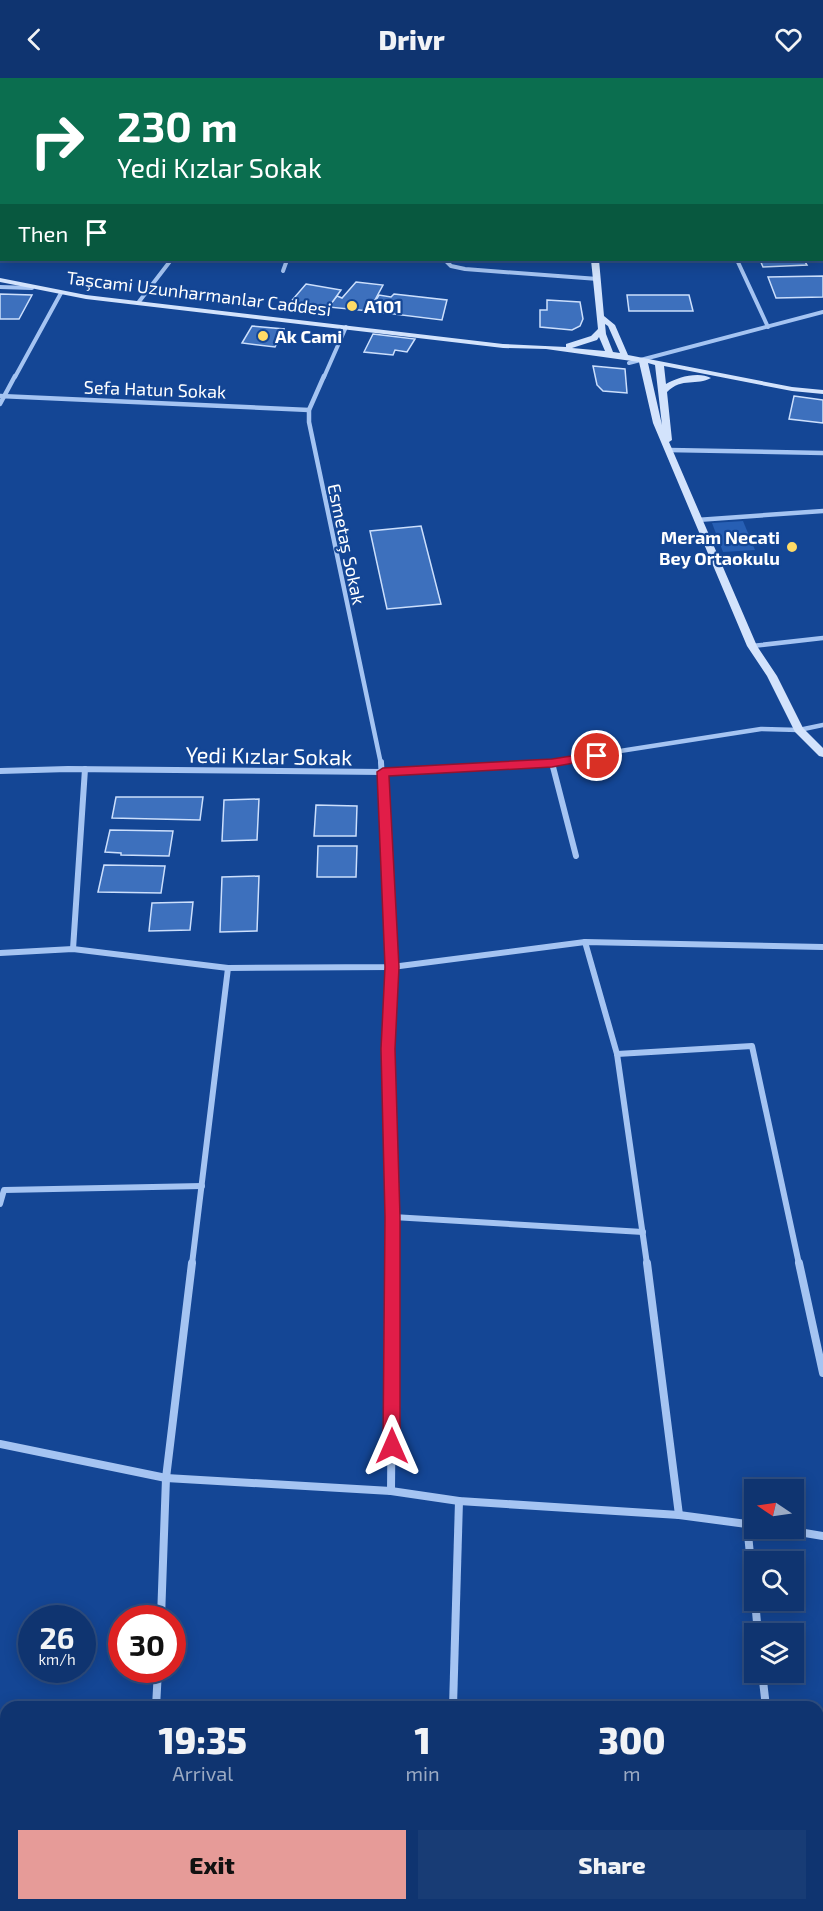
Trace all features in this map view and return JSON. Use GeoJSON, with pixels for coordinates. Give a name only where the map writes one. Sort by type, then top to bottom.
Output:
{"type":"FeatureCollection","features":[{"type":"Feature","properties":{"kind":"main road"},"geometry":{"type":"LineString","coordinates":[[596,261],[603,318],[602,329],[610,354]]}},
{"type":"Feature","properties":{"kind":"main road","name":"Taşcami Uzunharmanlar Caddesi"},"geometry":{"type":"LineString","coordinates":[[0,280],[61,293],[138,303],[503,346],[558,348],[610,354],[627,360]]}},
{"type":"Feature","properties":{"kind":"main road"},"geometry":{"type":"LineString","coordinates":[[603,318],[611,325],[627,360]]}},
{"type":"Feature","properties":{"kind":"main road"},"geometry":{"type":"LineString","coordinates":[[558,348],[587,341],[598,335],[602,329]]}},
{"type":"Feature","properties":{"kind":"main road"},"geometry":{"type":"LineString","coordinates":[[503,346],[525,351],[644,362],[707,378],[756,387],[823,392]]}},
{"type":"Feature","properties":{"kind":"main road"},"geometry":{"type":"LineString","coordinates":[[644,362],[654,414],[696,520],[752,646],[772,676],[799,730],[823,754]]}},
{"type":"Feature","properties":{"kind":"main road"},"geometry":{"type":"LineString","coordinates":[[660,366],[792,389]]}},
{"type":"Feature","properties":{"kind":"main road"},"geometry":{"type":"LineString","coordinates":[[660,366],[669,450]]}},
{"type":"Feature","properties":{"kind":"main road"},"geometry":{"type":"LineString","coordinates":[[663,391],[672,383],[707,378]]}},
{"type":"Feature","properties":{"kind":"street"},"geometry":{"type":"LineString","coordinates":[[138,303],[170,261]]}},
{"type":"Feature","properties":{"kind":"street"},"geometry":{"type":"LineString","coordinates":[[283,271],[287,261]]}},
{"type":"Feature","properties":{"kind":"street"},"geometry":{"type":"LineString","coordinates":[[446,261],[451,266],[465,269],[598,279]]}},
{"type":"Feature","properties":{"kind":"street"},"geometry":{"type":"LineString","coordinates":[[737,261],[768,327]]}},
{"type":"Feature","properties":{"kind":"street"},"geometry":{"type":"LineString","coordinates":[[0,287],[32,288]]}},
{"type":"Feature","properties":{"kind":"street"},"geometry":{"type":"LineString","coordinates":[[0,404],[61,293]]}},
{"type":"Feature","properties":{"kind":"street"},"geometry":{"type":"LineString","coordinates":[[644,362],[823,312]]}},
{"type":"Feature","properties":{"kind":"street"},"geometry":{"type":"LineString","coordinates":[[309,410],[346,327]]}},
{"type":"Feature","properties":{"kind":"street","name":"Sefa Hatun Sokak"},"geometry":{"type":"LineString","coordinates":[[3,396],[309,410]]}},
{"type":"Feature","properties":{"kind":"street","name":"Esmetaş Sokak"},"geometry":{"type":"LineString","coordinates":[[309,410],[319,476],[383,772],[392,967],[388,1049],[393,1217],[392,1491]]}},
{"type":"Feature","properties":{"kind":"street"},"geometry":{"type":"LineString","coordinates":[[669,450],[823,453]]}},
{"type":"Feature","properties":{"kind":"street"},"geometry":{"type":"LineString","coordinates":[[696,520],[823,511]]}},
{"type":"Feature","properties":{"kind":"street"},"geometry":{"type":"LineString","coordinates":[[752,646],[823,638]]}},
{"type":"Feature","properties":{"kind":"street","name":"Yedi Kızlar Sokak"},"geometry":{"type":"LineString","coordinates":[[0,771],[84,769],[383,772],[552,763],[761,729],[799,730],[823,725]]}},
{"type":"Feature","properties":{"kind":"street"},"geometry":{"type":"LineString","coordinates":[[552,763],[576,856]]}},
{"type":"Feature","properties":{"kind":"street"},"geometry":{"type":"LineString","coordinates":[[73,949],[84,769]]}},
{"type":"Feature","properties":{"kind":"street"},"geometry":{"type":"LineString","coordinates":[[0,953],[73,949],[228,968],[392,967],[585,942],[823,947]]}},
{"type":"Feature","properties":{"kind":"street"},"geometry":{"type":"LineString","coordinates":[[585,942],[616,1054],[643,1232],[679,1515]]}},
{"type":"Feature","properties":{"kind":"street"},"geometry":{"type":"LineString","coordinates":[[161,1605],[166,1478],[228,968]]}},
{"type":"Feature","properties":{"kind":"street"},"geometry":{"type":"LineString","coordinates":[[616,1054],[752,1046],[823,1373]]}},
{"type":"Feature","properties":{"kind":"street"},"geometry":{"type":"LineString","coordinates":[[0,1204],[4,1190],[202,1186]]}},
{"type":"Feature","properties":{"kind":"street"},"geometry":{"type":"LineString","coordinates":[[393,1217],[643,1232]]}},
{"type":"Feature","properties":{"kind":"street"},"geometry":{"type":"LineString","coordinates":[[0,1444],[166,1478],[392,1491],[459,1501],[679,1515],[744,1524]]}},
{"type":"Feature","properties":{"kind":"street"},"geometry":{"type":"LineString","coordinates":[[453,1701],[459,1501]]}},
{"type":"Feature","properties":{"kind":"street"},"geometry":{"type":"LineString","coordinates":[[804,1533],[823,1536]]}},
{"type":"Feature","properties":{"kind":"street"},"geometry":{"type":"LineString","coordinates":[[156,1701],[157,1683]]}},
{"type":"Feature","properties":{"kind":"street"},"geometry":{"type":"LineString","coordinates":[[763,1683],[765,1701]]}},
{"type":"Feature","properties":{"kind":"shaded area"},"geometry":{"type":"Polygon","coordinates":[[[743,521],[755,550],[723,552],[712,523],[743,521]]]}},
{"type":"Feature","properties":{"kind":"building"},"geometry":{"type":"Polygon","coordinates":[[[760,261],[805,261],[807,265],[763,267],[760,261]]]}},
{"type":"Feature","properties":{"kind":"building"},"geometry":{"type":"Polygon","coordinates":[[[823,276],[823,297],[776,298],[768,277],[823,276]]]}},
{"type":"Feature","properties":{"kind":"building"},"geometry":{"type":"Polygon","coordinates":[[[356,282],[383,285],[369,311],[328,307],[337,296],[342,298],[356,282]]]}},
{"type":"Feature","properties":{"kind":"building"},"geometry":{"type":"Polygon","coordinates":[[[306,284],[341,290],[326,311],[288,305],[306,284]]]}},
{"type":"Feature","properties":{"kind":"building"},"geometry":{"type":"Polygon","coordinates":[[[0,294],[32,295],[19,319],[0,319],[0,294]]]}},
{"type":"Feature","properties":{"kind":"building"},"geometry":{"type":"Polygon","coordinates":[[[394,294],[447,300],[442,320],[369,311],[379,295],[391,297],[394,294]]]}},
{"type":"Feature","properties":{"kind":"building"},"geometry":{"type":"Polygon","coordinates":[[[627,295],[689,295],[693,311],[629,311],[627,295]]]}},
{"type":"Feature","properties":{"kind":"building"},"geometry":{"type":"Polygon","coordinates":[[[547,300],[580,302],[583,319],[580,326],[572,330],[540,327],[540,310],[547,310],[547,300]]]}},
{"type":"Feature","properties":{"kind":"building","name":"Ak Cami"},"geometry":{"type":"Polygon","coordinates":[[[252,326],[284,329],[275,347],[242,343],[252,326]]]}},
{"type":"Feature","properties":{"kind":"building"},"geometry":{"type":"Polygon","coordinates":[[[373,334],[415,339],[407,352],[395,350],[393,355],[364,352],[373,334]]]}},
{"type":"Feature","properties":{"kind":"building"},"geometry":{"type":"Polygon","coordinates":[[[593,366],[625,369],[627,393],[603,391],[597,385],[593,366]]]}},
{"type":"Feature","properties":{"kind":"building"},"geometry":{"type":"Polygon","coordinates":[[[794,396],[823,400],[823,423],[789,419],[794,396]]]}},
{"type":"Feature","properties":{"kind":"building"},"geometry":{"type":"Polygon","coordinates":[[[421,526],[441,604],[387,609],[370,531],[421,526]]]}},
{"type":"Feature","properties":{"kind":"building"},"geometry":{"type":"Polygon","coordinates":[[[116,797],[203,797],[200,820],[112,818],[116,797]]]}},
{"type":"Feature","properties":{"kind":"building"},"geometry":{"type":"Polygon","coordinates":[[[259,799],[257,840],[222,841],[224,800],[259,799]]]}},
{"type":"Feature","properties":{"kind":"building"},"geometry":{"type":"Polygon","coordinates":[[[316,805],[357,806],[356,836],[314,836],[316,805]]]}},
{"type":"Feature","properties":{"kind":"building"},"geometry":{"type":"Polygon","coordinates":[[[110,830],[173,831],[169,856],[121,855],[121,853],[105,852],[110,830]]]}},
{"type":"Feature","properties":{"kind":"building"},"geometry":{"type":"Polygon","coordinates":[[[318,846],[357,846],[356,877],[317,877],[318,846]]]}},
{"type":"Feature","properties":{"kind":"building"},"geometry":{"type":"Polygon","coordinates":[[[104,865],[165,866],[161,893],[98,892],[104,865]]]}},
{"type":"Feature","properties":{"kind":"building"},"geometry":{"type":"Polygon","coordinates":[[[259,876],[257,931],[220,932],[222,877],[259,876]]]}},
{"type":"Feature","properties":{"kind":"building"},"geometry":{"type":"Polygon","coordinates":[[[193,902],[190,930],[149,931],[152,903],[193,902]]]}},
{"type":"Feature","properties":{"kind":"place","name":"A101"},"geometry":{"type":"Point","coordinates":[352,306]}},
{"type":"Feature","properties":{"kind":"place","name":"Ak Cami"},"geometry":{"type":"Point","coordinates":[263,336]}},
{"type":"Feature","properties":{"kind":"place","name":"Meram Necati Bey Ortaokulu"},"geometry":{"type":"Point","coordinates":[792,547]}},
{"type":"Feature","properties":{"kind":"route"},"geometry":{"type":"LineString","coordinates":[[392,1446],[393,1217],[388,1049],[392,967],[383,772],[552,763],[597,756]]}}]}
